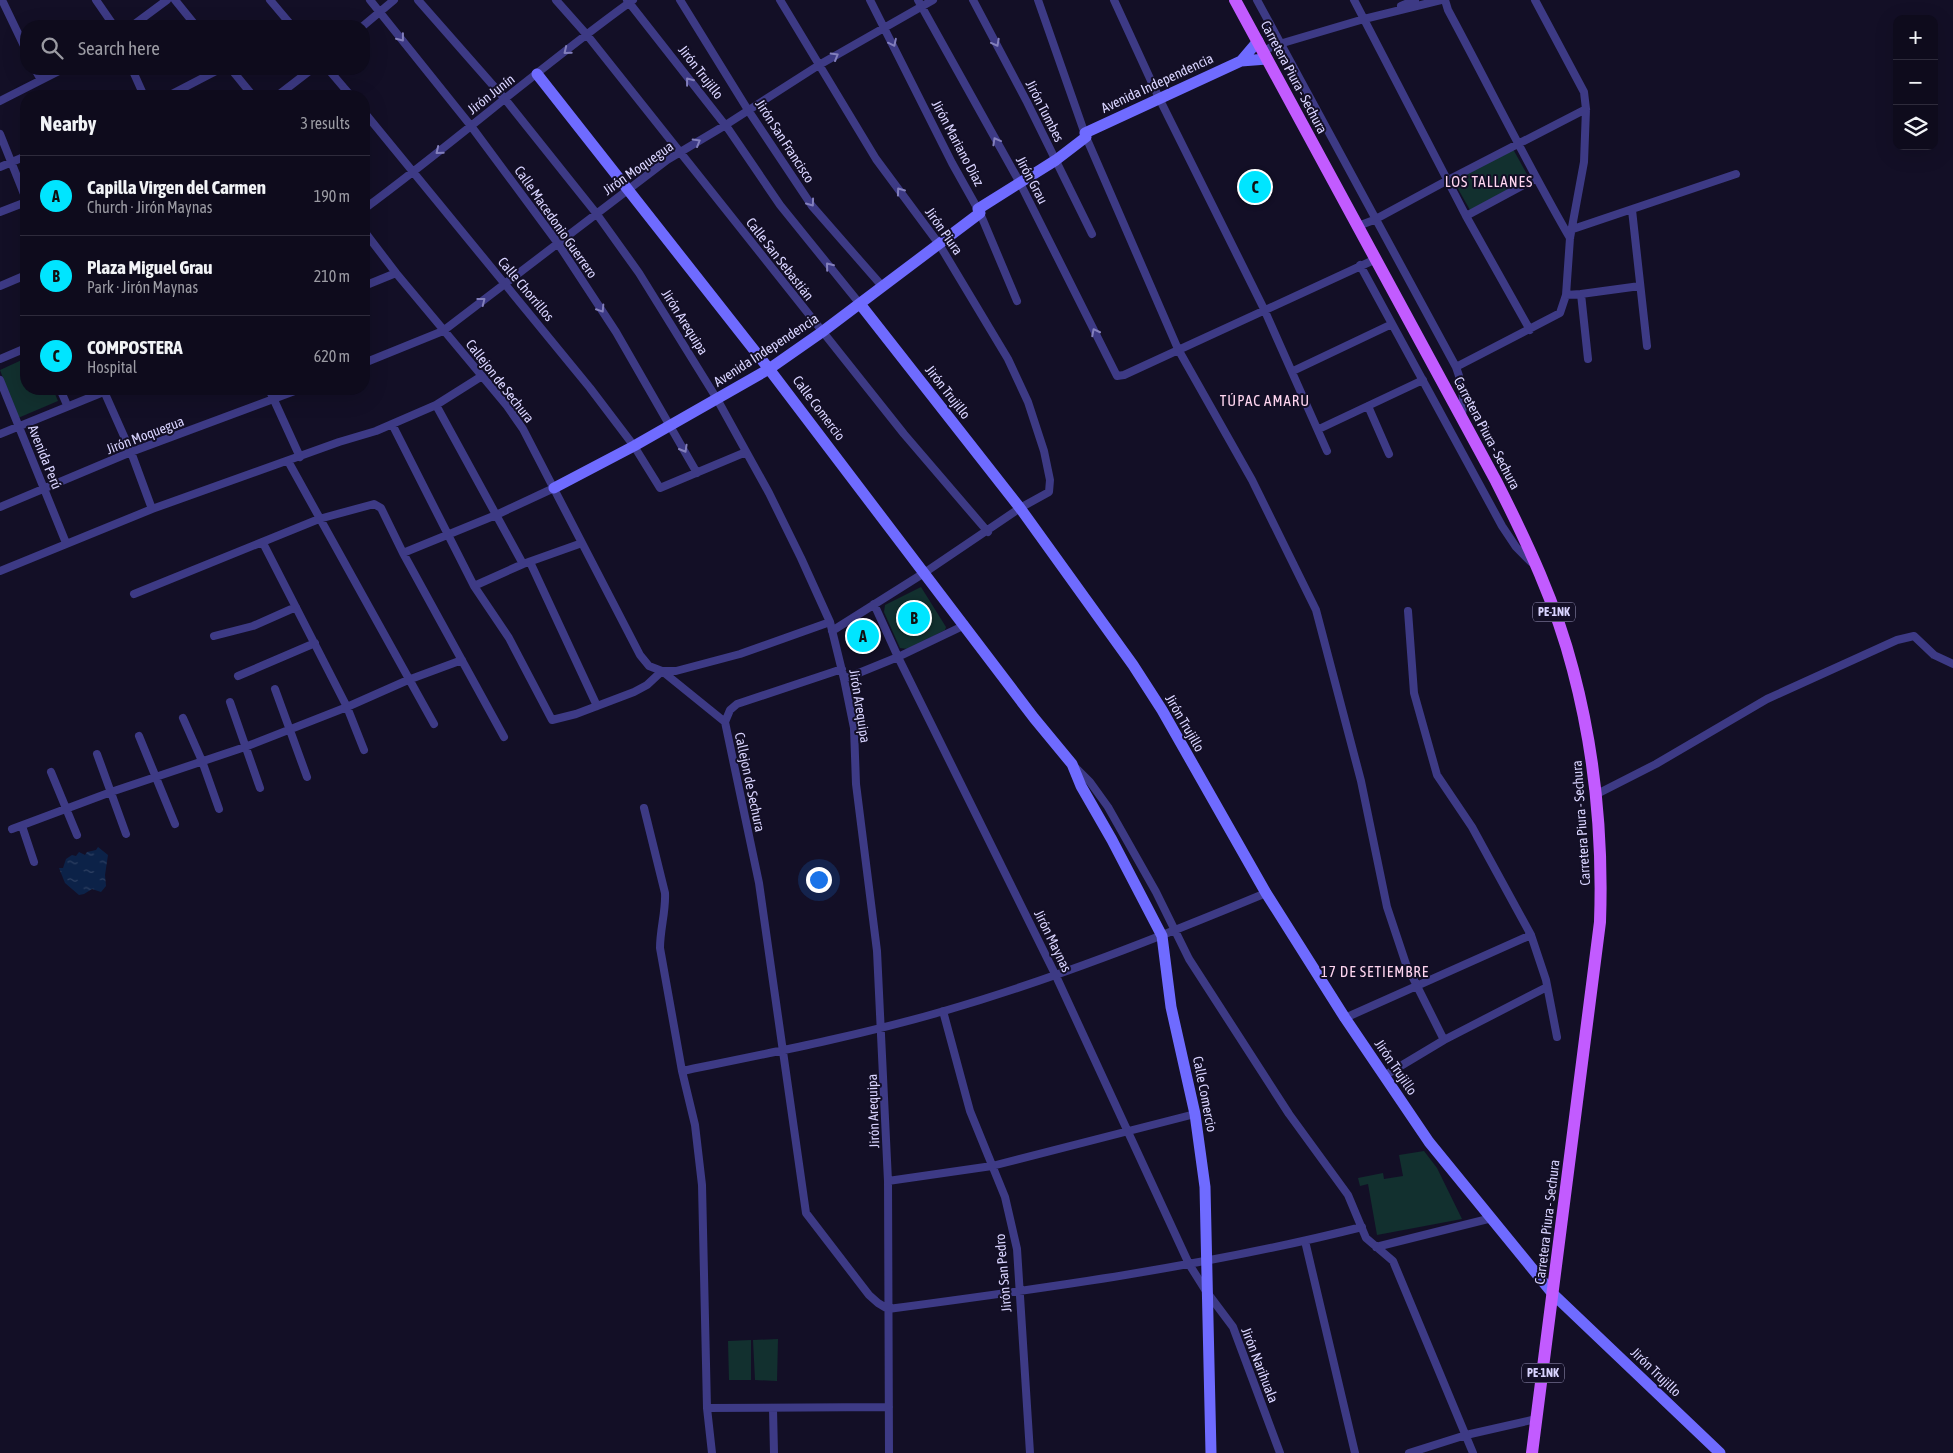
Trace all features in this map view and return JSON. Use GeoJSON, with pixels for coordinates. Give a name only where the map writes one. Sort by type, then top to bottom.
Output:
{"type":"FeatureCollection","features":[{"type":"Feature","properties":{"kind":"main road","name":"Carretera Piura - Sechura"},"geometry":{"type":"LineString","coordinates":[[1235,0],[1500,489],[1537,567],[1573,669],[1588,735],[1600,843],[1600,922],[1532,1453]]}},
{"type":"Feature","properties":{"kind":"street"},"geometry":{"type":"LineString","coordinates":[[2,0],[20,38]]}},
{"type":"Feature","properties":{"kind":"street"},"geometry":{"type":"LineString","coordinates":[[96,0],[110,20]]}},
{"type":"Feature","properties":{"kind":"street"},"geometry":{"type":"LineString","coordinates":[[140,20],[167,0]]}},
{"type":"Feature","properties":{"kind":"street"},"geometry":{"type":"LineString","coordinates":[[174,0],[191,20]]}},
{"type":"Feature","properties":{"kind":"street"},"geometry":{"type":"LineString","coordinates":[[270,0],[287,20]]}},
{"type":"Feature","properties":{"kind":"street","name":"Calle Macedonio Guerrero"},"geometry":{"type":"LineString","coordinates":[[370,0],[470,126],[557,242],[616,332],[697,473]]}},
{"type":"Feature","properties":{"kind":"street"},"geometry":{"type":"LineString","coordinates":[[370,20],[394,0]]}},
{"type":"Feature","properties":{"kind":"street","name":"Jirón Arequipa"},"geometry":{"type":"LineString","coordinates":[[418,0],[505,99],[596,213],[639,273],[717,399],[801,558],[830,622],[854,728],[856,784],[877,951],[888,1181],[889,1453]]}},
{"type":"Feature","properties":{"kind":"street","name":"Calle San Sebastián"},"geometry":{"type":"LineString","coordinates":[[556,0],[680,152],[904,434],[988,532]]}},
{"type":"Feature","properties":{"kind":"street","name":"Jirón San Francisco"},"geometry":{"type":"LineString","coordinates":[[680,0],[748,110],[812,206],[882,286]]}},
{"type":"Feature","properties":{"kind":"street","name":"Jirón Piura"},"geometry":{"type":"LineString","coordinates":[[780,0],[876,159],[939,244],[1008,360],[1028,402],[1044,451],[1050,480],[1049,492],[1020,508]]}},
{"type":"Feature","properties":{"kind":"street","name":"Jirón Mariano Díaz"},"geometry":{"type":"LineString","coordinates":[[870,0],[952,163],[979,211],[1018,301]]}},
{"type":"Feature","properties":{"kind":"street","name":"Jirón Moquegua"},"geometry":{"type":"LineString","coordinates":[[370,360],[443,330],[626,190],[680,152],[819,66],[885,28],[920,3],[933,0]]}},
{"type":"Feature","properties":{"kind":"street","name":"Jirón Tumbes"},"geometry":{"type":"LineString","coordinates":[[973,0],[1092,234]]}},
{"type":"Feature","properties":{"kind":"street"},"geometry":{"type":"LineString","coordinates":[[1038,0],[1085,135],[1178,349],[1252,480],[1316,610],[1361,781],[1387,907],[1406,964],[1444,1040]]}},
{"type":"Feature","properties":{"kind":"street"},"geometry":{"type":"LineString","coordinates":[[1114,0],[1159,98],[1293,371],[1327,451]]}},
{"type":"Feature","properties":{"kind":"street"},"geometry":{"type":"LineString","coordinates":[[1257,0],[1456,368],[1462,382],[1464,395],[1462,417]]}},
{"type":"Feature","properties":{"kind":"street"},"geometry":{"type":"LineString","coordinates":[[1354,0],[1466,216],[1530,330]]}},
{"type":"Feature","properties":{"kind":"street"},"geometry":{"type":"LineString","coordinates":[[1374,16],[1415,0]]}},
{"type":"Feature","properties":{"kind":"street"},"geometry":{"type":"LineString","coordinates":[[1262,51],[1374,16],[1443,0],[1519,143],[1535,179],[1570,238]]}},
{"type":"Feature","properties":{"kind":"street"},"geometry":{"type":"LineString","coordinates":[[1456,368],[1560,313],[1566,295],[1570,238],[1584,162],[1586,109],[1584,92],[1535,0]]}},
{"type":"Feature","properties":{"kind":"street","name":"Jirón Junín"},"geometry":{"type":"LineString","coordinates":[[370,205],[630,1]]}},
{"type":"Feature","properties":{"kind":"street","name":"Jirón Trujillo"},"geometry":{"type":"LineString","coordinates":[[630,1],[724,126],[780,205],[1020,508],[1133,665],[1157,702],[1266,893],[1345,1018],[1429,1142],[1553,1294],[1720,1453]]}},
{"type":"Feature","properties":{"kind":"street","name":"Jirón Grau"},"geometry":{"type":"LineString","coordinates":[[920,3],[1020,183],[1117,376],[1124,376],[1178,349]]}},
{"type":"Feature","properties":{"kind":"street","name":"Avenida Independencia"},"geometry":{"type":"LineString","coordinates":[[1241,61],[1262,51]]}},
{"type":"Feature","properties":{"kind":"street","name":"Avenida Independencia"},"geometry":{"type":"LineString","coordinates":[[554,488],[634,446],[769,369],[860,304],[979,211],[1056,160],[1085,135],[1159,98],[1262,51]]}},
{"type":"Feature","properties":{"kind":"street","name":"Calle Comercio"},"geometry":{"type":"LineString","coordinates":[[537,74],[626,190],[769,369],[1034,718],[1072,764],[1090,782],[1108,807],[1176,930],[1189,959],[1289,1114],[1345,1190],[1366,1238],[1393,1261],[1473,1453]]}},
{"type":"Feature","properties":{"kind":"street"},"geometry":{"type":"LineString","coordinates":[[38,75],[41,80]]}},
{"type":"Feature","properties":{"kind":"street"},"geometry":{"type":"LineString","coordinates":[[21,90],[51,75]]}},
{"type":"Feature","properties":{"kind":"street"},"geometry":{"type":"LineString","coordinates":[[135,75],[141,90]]}},
{"type":"Feature","properties":{"kind":"street"},"geometry":{"type":"LineString","coordinates":[[180,90],[208,75]]}},
{"type":"Feature","properties":{"kind":"street"},"geometry":{"type":"LineString","coordinates":[[236,75],[248,90]]}},
{"type":"Feature","properties":{"kind":"street"},"geometry":{"type":"LineString","coordinates":[[285,90],[304,75]]}},
{"type":"Feature","properties":{"kind":"street"},"geometry":{"type":"LineString","coordinates":[[333,75],[346,90]]}},
{"type":"Feature","properties":{"kind":"street"},"geometry":{"type":"LineString","coordinates":[[0,101],[20,91]]}},
{"type":"Feature","properties":{"kind":"street"},"geometry":{"type":"LineString","coordinates":[[1358,226],[1376,219],[1586,109]]}},
{"type":"Feature","properties":{"kind":"street","name":"Calle Chorrillos"},"geometry":{"type":"LineString","coordinates":[[370,119],[590,388],[634,446],[660,488],[697,473]]}},
{"type":"Feature","properties":{"kind":"street"},"geometry":{"type":"LineString","coordinates":[[0,134],[20,184]]}},
{"type":"Feature","properties":{"kind":"street"},"geometry":{"type":"LineString","coordinates":[[0,167],[20,159]]}},
{"type":"Feature","properties":{"kind":"street"},"geometry":{"type":"LineString","coordinates":[[1573,229],[1736,174]]}},
{"type":"Feature","properties":{"kind":"street"},"geometry":{"type":"LineString","coordinates":[[1466,216],[1535,179]]}},
{"type":"Feature","properties":{"kind":"street"},"geometry":{"type":"LineString","coordinates":[[0,212],[20,203]]}},
{"type":"Feature","properties":{"kind":"street"},"geometry":{"type":"LineString","coordinates":[[1632,210],[1647,346]]}},
{"type":"Feature","properties":{"kind":"street","name":"Callejon de Sechura"},"geometry":{"type":"LineString","coordinates":[[370,240],[523,429],[640,656],[649,666],[662,671],[725,722],[759,883],[806,1213],[869,1296],[888,1309]]}},
{"type":"Feature","properties":{"kind":"street"},"geometry":{"type":"LineString","coordinates":[[1178,349],[1376,259]]}},
{"type":"Feature","properties":{"kind":"street"},"geometry":{"type":"LineString","coordinates":[[1360,265],[1502,526],[1516,547],[1537,567]]}},
{"type":"Feature","properties":{"kind":"street"},"geometry":{"type":"LineString","coordinates":[[370,284],[396,274]]}},
{"type":"Feature","properties":{"kind":"street"},"geometry":{"type":"LineString","coordinates":[[0,286],[20,278]]}},
{"type":"Feature","properties":{"kind":"street"},"geometry":{"type":"LineString","coordinates":[[1566,295],[1640,286]]}},
{"type":"Feature","properties":{"kind":"street"},"geometry":{"type":"LineString","coordinates":[[1581,294],[1588,359]]}},
{"type":"Feature","properties":{"kind":"street"},"geometry":{"type":"LineString","coordinates":[[1293,371],[1392,324]]}},
{"type":"Feature","properties":{"kind":"street"},"geometry":{"type":"LineString","coordinates":[[0,360],[20,351]]}},
{"type":"Feature","properties":{"kind":"street"},"geometry":{"type":"LineString","coordinates":[[0,571],[152,510],[392,424],[436,405],[482,376]]}},
{"type":"Feature","properties":{"kind":"street","name":"Avenida Perú"},"geometry":{"type":"LineString","coordinates":[[0,380],[66,543]]}},
{"type":"Feature","properties":{"kind":"street"},"geometry":{"type":"LineString","coordinates":[[1319,429],[1423,380]]}},
{"type":"Feature","properties":{"kind":"street"},"geometry":{"type":"LineString","coordinates":[[62,395],[67,406]]}},
{"type":"Feature","properties":{"kind":"street"},"geometry":{"type":"LineString","coordinates":[[0,434],[94,395]]}},
{"type":"Feature","properties":{"kind":"street"},"geometry":{"type":"LineString","coordinates":[[109,395],[152,510]]}},
{"type":"Feature","properties":{"kind":"street"},"geometry":{"type":"LineString","coordinates":[[272,395],[300,457]]}},
{"type":"Feature","properties":{"kind":"street","name":"Jirón Moquegua"},"geometry":{"type":"LineString","coordinates":[[0,507],[131,452],[284,395]]}},
{"type":"Feature","properties":{"kind":"street"},"geometry":{"type":"LineString","coordinates":[[436,405],[496,515],[526,563],[597,706]]}},
{"type":"Feature","properties":{"kind":"street"},"geometry":{"type":"LineString","coordinates":[[1368,406],[1389,454]]}},
{"type":"Feature","properties":{"kind":"street"},"geometry":{"type":"LineString","coordinates":[[392,424],[474,586],[509,638],[552,720],[597,706],[647,685],[662,671],[676,670],[740,654],[830,622]]}},
{"type":"Feature","properties":{"kind":"street"},"geometry":{"type":"LineString","coordinates":[[697,473],[746,452]]}},
{"type":"Feature","properties":{"kind":"street"},"geometry":{"type":"LineString","coordinates":[[288,461],[434,724]]}},
{"type":"Feature","properties":{"kind":"street"},"geometry":{"type":"LineString","coordinates":[[403,553],[496,515],[554,488]]}},
{"type":"Feature","properties":{"kind":"street"},"geometry":{"type":"LineString","coordinates":[[134,594],[319,519],[374,504],[378,505],[504,737]]}},
{"type":"Feature","properties":{"kind":"street"},"geometry":{"type":"LineString","coordinates":[[832,631],[924,574],[988,532],[1020,508]]}},
{"type":"Feature","properties":{"kind":"street"},"geometry":{"type":"LineString","coordinates":[[263,542],[348,707],[364,750]]}},
{"type":"Feature","properties":{"kind":"street"},"geometry":{"type":"LineString","coordinates":[[474,586],[526,563],[582,543]]}},
{"type":"Feature","properties":{"kind":"street","name":"Jirón Maynas"},"geometry":{"type":"LineString","coordinates":[[874,604],[898,657],[1056,976],[1129,1130],[1189,1264],[1206,1291]]}},
{"type":"Feature","properties":{"kind":"street"},"geometry":{"type":"LineString","coordinates":[[214,636],[253,626],[296,607]]}},
{"type":"Feature","properties":{"kind":"street"},"geometry":{"type":"LineString","coordinates":[[1408,612],[1414,693],[1437,775],[1472,827],[1532,935],[1547,987],[1557,1037]]}},
{"type":"Feature","properties":{"kind":"street"},"geometry":{"type":"LineString","coordinates":[[844,679],[898,657],[964,626]]}},
{"type":"Feature","properties":{"kind":"street"},"geometry":{"type":"LineString","coordinates":[[1596,794],[1656,764],[1767,699],[1897,640],[1914,636],[1934,654],[1953,664]]}},
{"type":"Feature","properties":{"kind":"street"},"geometry":{"type":"LineString","coordinates":[[238,676],[315,643]]}},
{"type":"Feature","properties":{"kind":"street"},"geometry":{"type":"LineString","coordinates":[[12,829],[111,792],[245,746],[348,707],[408,680],[462,660]]}},
{"type":"Feature","properties":{"kind":"street"},"geometry":{"type":"LineString","coordinates":[[725,722],[730,710],[737,704],[842,669]]}},
{"type":"Feature","properties":{"kind":"street"},"geometry":{"type":"LineString","coordinates":[[275,688],[307,777]]}},
{"type":"Feature","properties":{"kind":"street"},"geometry":{"type":"LineString","coordinates":[[230,702],[260,788]]}},
{"type":"Feature","properties":{"kind":"street"},"geometry":{"type":"LineString","coordinates":[[183,718],[202,761],[219,809]]}},
{"type":"Feature","properties":{"kind":"street"},"geometry":{"type":"LineString","coordinates":[[139,736],[175,824]]}},
{"type":"Feature","properties":{"kind":"street"},"geometry":{"type":"LineString","coordinates":[[97,754],[126,834]]}},
{"type":"Feature","properties":{"kind":"street","name":"Calle Comercio"},"geometry":{"type":"LineString","coordinates":[[1072,764],[1081,786],[1112,840],[1162,936],[1171,1008],[1195,1114],[1205,1187],[1211,1453]]}},
{"type":"Feature","properties":{"kind":"street"},"geometry":{"type":"LineString","coordinates":[[51,772],[77,835]]}},
{"type":"Feature","properties":{"kind":"street"},"geometry":{"type":"LineString","coordinates":[[644,808],[666,905],[660,934],[660,948],[682,1071],[695,1125],[702,1185],[707,1408],[712,1453]]}},
{"type":"Feature","properties":{"kind":"street"},"geometry":{"type":"LineString","coordinates":[[22,826],[34,862]]}},
{"type":"Feature","properties":{"kind":"street"},"geometry":{"type":"LineString","coordinates":[[682,1071],[882,1028],[943,1011],[1056,976],[1162,936],[1266,893]]}},
{"type":"Feature","properties":{"kind":"street"},"geometry":{"type":"LineString","coordinates":[[1345,1018],[1532,935]]}},
{"type":"Feature","properties":{"kind":"street"},"geometry":{"type":"LineString","coordinates":[[1384,1076],[1444,1040],[1547,987]]}},
{"type":"Feature","properties":{"kind":"street","name":"Jirón San Pedro"},"geometry":{"type":"LineString","coordinates":[[943,1011],[970,1111],[1005,1197],[1017,1249],[1018,1292],[1030,1453]]}},
{"type":"Feature","properties":{"kind":"street"},"geometry":{"type":"LineString","coordinates":[[888,1181],[992,1166],[1195,1114]]}},
{"type":"Feature","properties":{"kind":"street"},"geometry":{"type":"LineString","coordinates":[[1376,1247],[1492,1218]]}},
{"type":"Feature","properties":{"kind":"street"},"geometry":{"type":"LineString","coordinates":[[888,1309],[1018,1292],[1189,1264],[1305,1242],[1362,1227]]}},
{"type":"Feature","properties":{"kind":"street"},"geometry":{"type":"LineString","coordinates":[[1305,1242],[1354,1453]]}},
{"type":"Feature","properties":{"kind":"street","name":"Jirón Narihuala"},"geometry":{"type":"LineString","coordinates":[[1206,1291],[1233,1327],[1280,1453]]}},
{"type":"Feature","properties":{"kind":"street"},"geometry":{"type":"LineString","coordinates":[[707,1408],[889,1407]]}},
{"type":"Feature","properties":{"kind":"street"},"geometry":{"type":"LineString","coordinates":[[773,1408],[774,1453]]}},
{"type":"Feature","properties":{"kind":"street"},"geometry":{"type":"LineString","coordinates":[[1409,1453],[1466,1435],[1536,1419]]}},
{"type":"Feature","properties":{"kind":"green space"},"geometry":{"type":"Polygon","coordinates":[[[1513,149],[1529,178],[1470,210],[1453,180],[1513,149]]]}},
{"type":"Feature","properties":{"kind":"green space"},"geometry":{"type":"Polygon","coordinates":[[[20,361],[20,395],[56,395],[58,401],[18,418],[0,370],[20,361]]]}},
{"type":"Feature","properties":{"kind":"green space"},"geometry":{"type":"Polygon","coordinates":[[[921,587],[946,627],[945,630],[908,649],[900,648],[884,612],[885,605],[921,587]]]}},
{"type":"Feature","properties":{"kind":"green space"},"geometry":{"type":"Polygon","coordinates":[[[1424,1151],[1437,1168],[1462,1219],[1377,1235],[1368,1184],[1360,1186],[1358,1178],[1383,1173],[1384,1179],[1403,1176],[1399,1155],[1424,1151]]]}},
{"type":"Feature","properties":{"kind":"green space"},"geometry":{"type":"Polygon","coordinates":[[[778,1339],[777,1381],[755,1380],[753,1340],[778,1339]]]}},
{"type":"Feature","properties":{"kind":"green space"},"geometry":{"type":"Polygon","coordinates":[[[751,1340],[751,1380],[729,1380],[728,1341],[751,1340]]]}},
{"type":"Feature","properties":{"kind":"water"},"geometry":{"type":"Polygon","coordinates":[[[98,847],[108,855],[105,875],[106,886],[101,892],[92,889],[79,895],[65,883],[59,868],[63,868],[66,859],[72,855],[76,856],[79,852],[85,855],[87,852],[96,850],[98,847]]]}},
{"type":"Feature","properties":{"kind":"place","name":"COMPOSTERA"},"geometry":{"type":"Point","coordinates":[1255,187]}},
{"type":"Feature","properties":{"kind":"place","name":"Plaza Miguel Grau"},"geometry":{"type":"Point","coordinates":[914,618]}},
{"type":"Feature","properties":{"kind":"place","name":"Capilla Virgen del Carmen"},"geometry":{"type":"Point","coordinates":[863,636]}},
{"type":"Feature","properties":{"kind":"district","name":"LOS TALLANES"},"geometry":{"type":"Point","coordinates":[1489,181]}},
{"type":"Feature","properties":{"kind":"district","name":"TÚPAC AMARU"},"geometry":{"type":"Point","coordinates":[1265,400]}},
{"type":"Feature","properties":{"kind":"district","name":"17 DE SETIEMBRE"},"geometry":{"type":"Point","coordinates":[1375,971]}}]}
